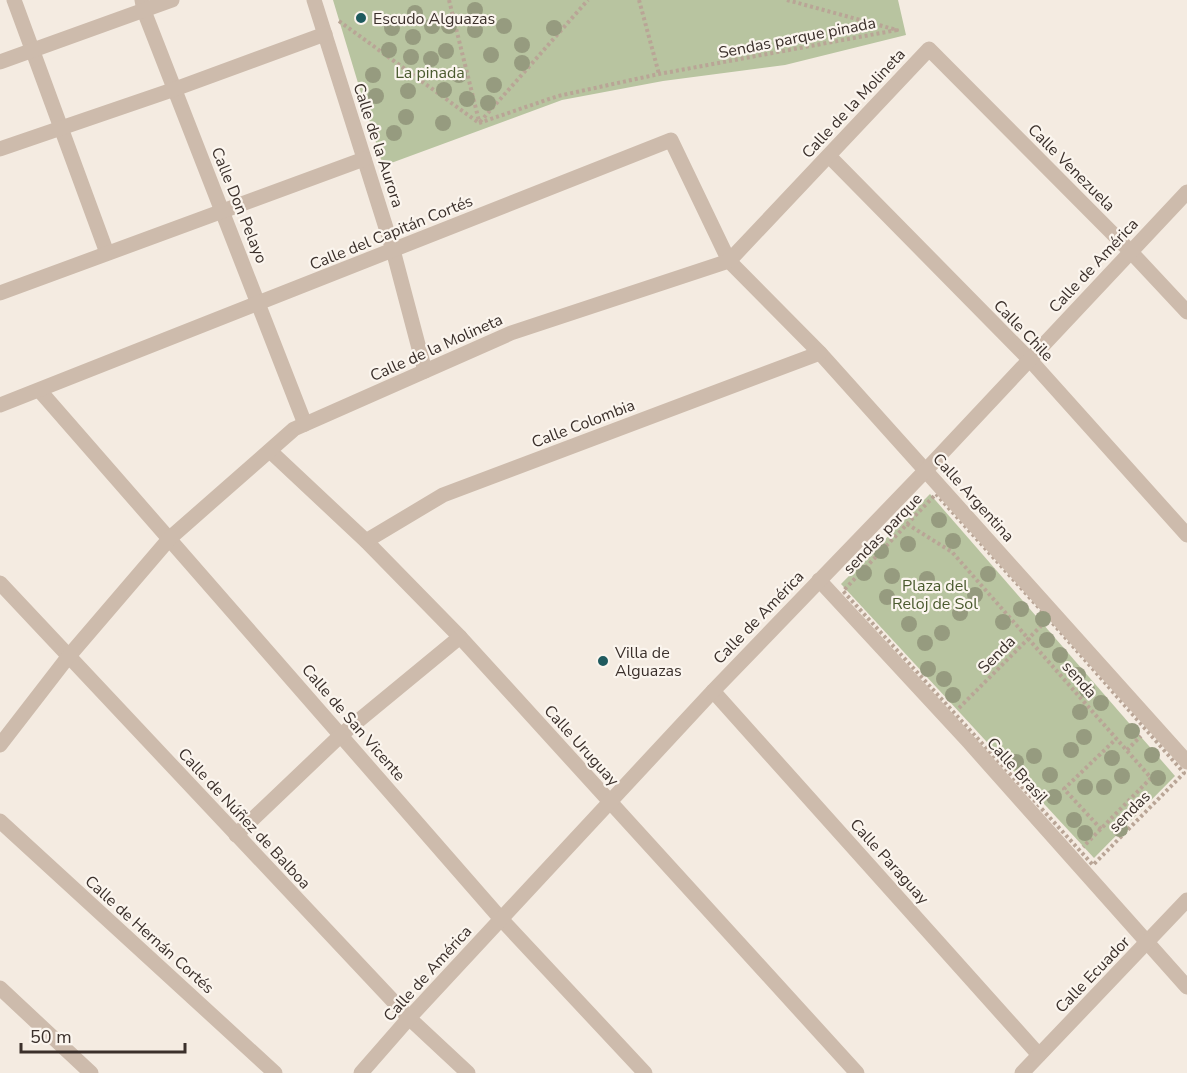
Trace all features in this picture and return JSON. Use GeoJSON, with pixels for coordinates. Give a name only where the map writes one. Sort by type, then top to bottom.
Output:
{"type":"FeatureCollection","features":[{"type":"Feature","properties":{"kind":"street"},"geometry":{"type":"LineString","coordinates":[[14,0],[107,253]]}},
{"type":"Feature","properties":{"kind":"street"},"geometry":{"type":"LineString","coordinates":[[0,62],[33,51],[143,5],[172,0]]}},
{"type":"Feature","properties":{"kind":"street","name":"Calle de la Aurora"},"geometry":{"type":"LineString","coordinates":[[315,2],[393,250],[425,371]]}},
{"type":"Feature","properties":{"kind":"street","name":"Calle Don Pelayo"},"geometry":{"type":"LineString","coordinates":[[143,5],[305,424]]}},
{"type":"Feature","properties":{"kind":"street"},"geometry":{"type":"LineString","coordinates":[[0,149],[175,89],[325,34]]}},
{"type":"Feature","properties":{"kind":"street","name":"Calle de la Molineta"},"geometry":{"type":"LineString","coordinates":[[0,745],[68,657],[170,538],[294,429],[511,333],[729,261],[929,49]]}},
{"type":"Feature","properties":{"kind":"street","name":"Calle Venezuela"},"geometry":{"type":"LineString","coordinates":[[929,49],[1130,251],[1187,312]]}},
{"type":"Feature","properties":{"kind":"street","name":"Calle del Capitán Cortés"},"geometry":{"type":"LineString","coordinates":[[0,405],[671,140],[729,261]]}},
{"type":"Feature","properties":{"kind":"street","name":"Calle Chile"},"geometry":{"type":"LineString","coordinates":[[829,156],[1030,360],[1187,535]]}},
{"type":"Feature","properties":{"kind":"street"},"geometry":{"type":"LineString","coordinates":[[0,293],[364,159]]}},
{"type":"Feature","properties":{"kind":"street","name":"Calle de América"},"geometry":{"type":"LineString","coordinates":[[361,1073],[409,1018],[713,691],[926,470],[1187,192]]}},
{"type":"Feature","properties":{"kind":"street","name":"Calle Argentina"},"geometry":{"type":"LineString","coordinates":[[729,261],[820,353],[926,470],[1052,616],[1187,762]]}},
{"type":"Feature","properties":{"kind":"street","name":"Calle Colombia"},"geometry":{"type":"LineString","coordinates":[[366,541],[443,495],[820,353]]}},
{"type":"Feature","properties":{"kind":"street","name":"Calle de San Vicente"},"geometry":{"type":"LineString","coordinates":[[40,391],[501,919],[645,1073]]}},
{"type":"Feature","properties":{"kind":"street","name":"Calle Uruguay"},"geometry":{"type":"LineString","coordinates":[[270,451],[366,541],[460,637],[857,1073]]}},
{"type":"Feature","properties":{"kind":"street","name":"Calle Brasil"},"geometry":{"type":"LineString","coordinates":[[819,580],[1076,854],[1147,943],[1187,987]]}},
{"type":"Feature","properties":{"kind":"street","name":"Calle de Núñez de Balboa"},"geometry":{"type":"LineString","coordinates":[[0,583],[409,1018],[468,1073]]}},
{"type":"Feature","properties":{"kind":"street"},"geometry":{"type":"LineString","coordinates":[[236,835],[342,735],[460,637]]}},
{"type":"Feature","properties":{"kind":"street","name":"Calle Paraguay"},"geometry":{"type":"LineString","coordinates":[[713,691],[1039,1055]]}},
{"type":"Feature","properties":{"kind":"street","name":"Calle de Hernán Cortés"},"geometry":{"type":"LineString","coordinates":[[0,821],[275,1073]]}},
{"type":"Feature","properties":{"kind":"street","name":"Calle Ecuador"},"geometry":{"type":"LineString","coordinates":[[1022,1073],[1187,900]]}},
{"type":"Feature","properties":{"kind":"street"},"geometry":{"type":"LineString","coordinates":[[0,988],[91,1073]]}},
{"type":"Feature","properties":{"kind":"path"},"geometry":{"type":"LineString","coordinates":[[448,0],[479,123]]}},
{"type":"Feature","properties":{"kind":"path"},"geometry":{"type":"LineString","coordinates":[[479,123],[588,0]]}},
{"type":"Feature","properties":{"kind":"path"},"geometry":{"type":"LineString","coordinates":[[639,0],[659,74]]}},
{"type":"Feature","properties":{"kind":"path","name":"Sendas parque pinada"},"geometry":{"type":"LineString","coordinates":[[479,123],[558,96],[659,74],[897,30],[787,0]]}},
{"type":"Feature","properties":{"kind":"path"},"geometry":{"type":"LineString","coordinates":[[315,2],[479,123]]}},
{"type":"Feature","properties":{"kind":"path","name":"sendas parque"},"geometry":{"type":"LineString","coordinates":[[954,712],[843,591],[936,494],[1052,616]]}},
{"type":"Feature","properties":{"kind":"path","name":"senda"},"geometry":{"type":"LineString","coordinates":[[907,524],[952,552],[1151,778],[1076,854]]}},
{"type":"Feature","properties":{"kind":"path","name":"Senda"},"geometry":{"type":"LineString","coordinates":[[954,712],[1052,616]]}},
{"type":"Feature","properties":{"kind":"path","name":"sendas"},"geometry":{"type":"LineString","coordinates":[[954,712],[1076,854],[1093,865],[1184,773],[1052,616]]}},
{"type":"Feature","properties":{"kind":"path"},"geometry":{"type":"LineString","coordinates":[[1101,829],[1064,789],[1116,739]]}},
{"type":"Feature","properties":{"kind":"green space","name":"La pinada"},"geometry":{"type":"Polygon","coordinates":[[[333,0],[898,0],[906,35],[785,65],[663,81],[562,100],[383,166],[333,0]]]}},
{"type":"Feature","properties":{"kind":"green space","name":"Plaza del Reloj de Sol"},"geometry":{"type":"Polygon","coordinates":[[[930,494],[1175,776],[1094,858],[841,584],[930,494]]]}},
{"type":"Feature","properties":{"kind":"place","name":"Escudo Alguazas"},"geometry":{"type":"Point","coordinates":[361,18]}},
{"type":"Feature","properties":{"kind":"place","name":"Villa de Alguazas"},"geometry":{"type":"Point","coordinates":[603,661]}}]}
